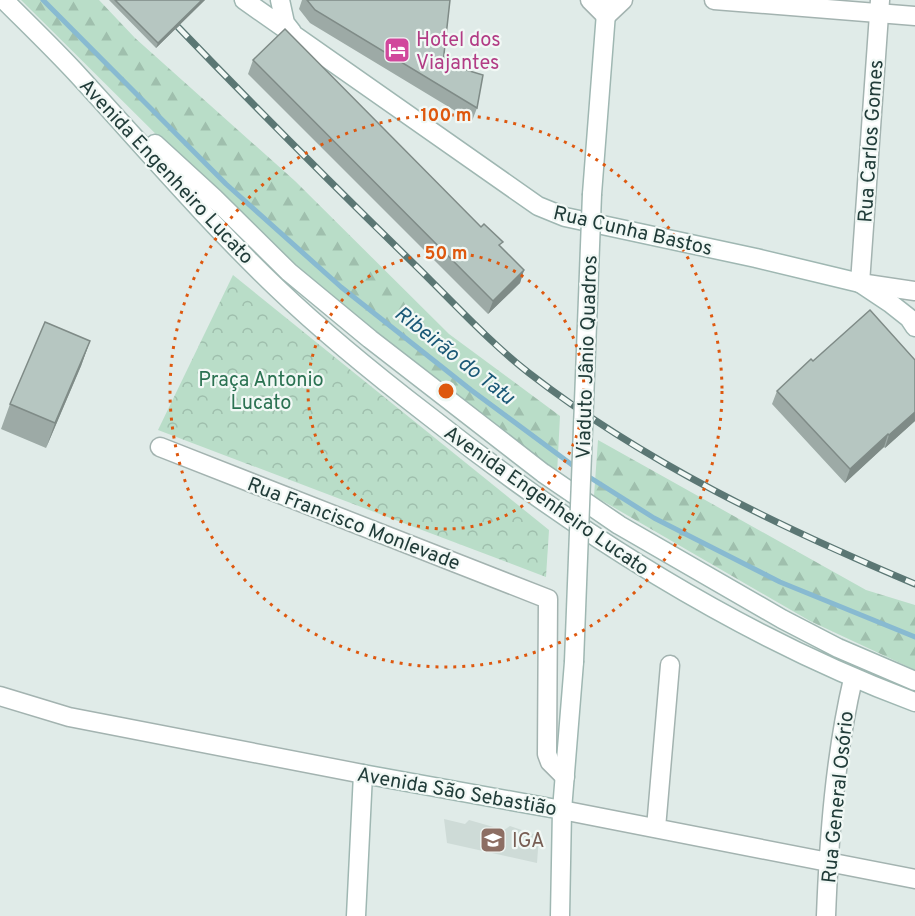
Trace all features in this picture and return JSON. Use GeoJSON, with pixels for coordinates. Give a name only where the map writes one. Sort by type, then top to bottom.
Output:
{"type":"FeatureCollection","features":[{"type":"Feature","properties":{"kind":"main road"},"geometry":{"type":"LineString","coordinates":[[4,0],[76,73]]}},
{"type":"Feature","properties":{"kind":"main road","name":"Rua Cunha Bastos"},"geometry":{"type":"LineString","coordinates":[[244,0],[538,206],[564,217],[861,283],[915,291]]}},
{"type":"Feature","properties":{"kind":"main road","name":"Rua Cunha Bastos"},"geometry":{"type":"LineString","coordinates":[[280,0],[285,23],[294,33]]}},
{"type":"Feature","properties":{"kind":"main road"},"geometry":{"type":"LineString","coordinates":[[590,0],[606,8],[623,0]]}},
{"type":"Feature","properties":{"kind":"main road"},"geometry":{"type":"LineString","coordinates":[[714,0],[879,7],[915,16]]}},
{"type":"Feature","properties":{"kind":"main road","name":"Rua Carlos Gomes"},"geometry":{"type":"LineString","coordinates":[[861,283],[879,7]]}},
{"type":"Feature","properties":{"kind":"main road","name":"Viaduto Jânio Quadros"},"geometry":{"type":"LineString","coordinates":[[560,916],[562,810],[574,662],[592,194],[606,8]]}},
{"type":"Feature","properties":{"kind":"main road","name":"Avenida Engenheiro Lucato"},"geometry":{"type":"LineString","coordinates":[[76,73],[201,211],[278,289],[376,375],[482,459],[590,534],[682,592],[853,679],[915,702]]}},
{"type":"Feature","properties":{"kind":"main road","name":"Avenida Engenheiro Lucato"},"geometry":{"type":"LineString","coordinates":[[76,73],[214,198],[289,272],[378,346],[543,473],[619,525],[782,619],[838,648],[915,682]]}},
{"type":"Feature","properties":{"kind":"main road"},"geometry":{"type":"LineString","coordinates":[[861,283],[909,318],[915,327]]}},
{"type":"Feature","properties":{"kind":"main road","name":"Rua Francisco Monlevade"},"geometry":{"type":"LineString","coordinates":[[160,447],[548,598],[547,754],[550,762],[565,777]]}},
{"type":"Feature","properties":{"kind":"main road"},"geometry":{"type":"LineString","coordinates":[[656,828],[670,665]]}},
{"type":"Feature","properties":{"kind":"main road"},"geometry":{"type":"LineString","coordinates":[[853,679],[861,674],[874,672],[915,682]]}},
{"type":"Feature","properties":{"kind":"main road","name":"Rua General Osório"},"geometry":{"type":"LineString","coordinates":[[826,916],[828,862],[843,726],[853,679]]}},
{"type":"Feature","properties":{"kind":"main road","name":"Avenida São Sebastião"},"geometry":{"type":"LineString","coordinates":[[0,696],[69,717],[915,879]]}},
{"type":"Feature","properties":{"kind":"main road"},"geometry":{"type":"LineString","coordinates":[[356,916],[363,774]]}},
{"type":"Feature","properties":{"kind":"shaded area","name":"IGA"},"geometry":{"type":"Polygon","coordinates":[[[444,819],[465,824],[469,820],[504,830],[510,826],[539,836],[537,863],[447,843],[444,819]]]}},
{"type":"Feature","properties":{"kind":"green space"},"geometry":{"type":"Polygon","coordinates":[[[21,0],[99,0],[135,38],[295,181],[449,334],[560,416],[557,474],[316,286],[187,165],[21,0]]]}},
{"type":"Feature","properties":{"kind":"green space","name":"Praça Antonio Lucato"},"geometry":{"type":"Polygon","coordinates":[[[233,275],[549,530],[546,577],[158,430],[233,275]]]}},
{"type":"Feature","properties":{"kind":"green space"},"geometry":{"type":"Polygon","coordinates":[[[598,440],[866,590],[915,605],[915,670],[810,621],[594,496],[598,440]]]}},
{"type":"Feature","properties":{"kind":"building"},"geometry":{"type":"Polygon","coordinates":[[[115,0],[202,0],[158,43],[115,0]]]}},
{"type":"Feature","properties":{"kind":"building","name":"Hotel dos Viajantes"},"geometry":{"type":"Polygon","coordinates":[[[307,0],[450,0],[443,63],[483,75],[477,108],[315,10],[307,0]]]}},
{"type":"Feature","properties":{"kind":"building"},"geometry":{"type":"Polygon","coordinates":[[[285,29],[481,227],[484,224],[503,242],[499,245],[524,270],[493,301],[253,60],[285,29]]]}},
{"type":"Feature","properties":{"kind":"building"},"geometry":{"type":"Polygon","coordinates":[[[870,310],[915,360],[915,412],[850,469],[777,391],[811,359],[813,361],[870,310]]]}},
{"type":"Feature","properties":{"kind":"building"},"geometry":{"type":"Polygon","coordinates":[[[45,322],[90,341],[55,423],[10,404],[45,322]]]}},
{"type":"Feature","properties":{"kind":"waterway","name":"Ribeirão do Tatu"},"geometry":{"type":"LineString","coordinates":[[43,0],[226,184],[341,287],[471,390],[579,470]]}},
{"type":"Feature","properties":{"kind":"waterway","name":"Ribeirão do Tatu"},"geometry":{"type":"LineString","coordinates":[[586,475],[654,518],[780,582],[915,637]]}},
{"type":"Feature","properties":{"kind":"railway"},"geometry":{"type":"LineString","coordinates":[[178,27],[469,320],[529,373],[573,406],[619,436],[715,491],[814,540],[915,584]]}},
{"type":"Feature","properties":{"kind":"place","name":"Hotel dos Viajantes"},"geometry":{"type":"Point","coordinates":[397,50]}},
{"type":"Feature","properties":{"kind":"place","name":"IGA"},"geometry":{"type":"Point","coordinates":[493,840]}}]}
